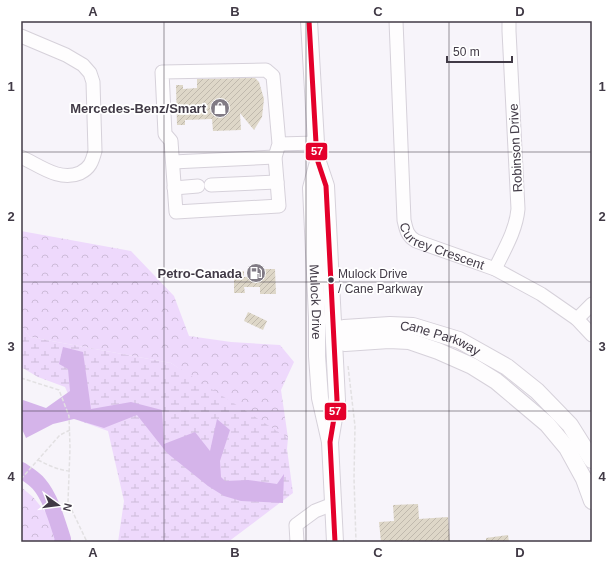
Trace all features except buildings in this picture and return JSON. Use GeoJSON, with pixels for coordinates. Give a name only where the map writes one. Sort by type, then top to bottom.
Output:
{"type":"FeatureCollection","features":[{"type":"Feature","properties":{"kind":"main road","name":"Mulock Drive"},"geometry":{"type":"LineString","coordinates":[[309,21],[316,143],[318,162],[326,186],[334,337],[337,400],[330,442]]}},
{"type":"Feature","properties":{"kind":"main road","name":"Mulock Drive"},"geometry":{"type":"LineString","coordinates":[[318,162],[311,188],[317,338],[320,398],[330,442],[335,542]]}},
{"type":"Feature","properties":{"kind":"main road","name":"Cane Parkway"},"geometry":{"type":"LineString","coordinates":[[592,460],[570,425],[538,391],[507,367],[459,340],[413,326],[390,325],[344,328],[334,337],[345,343],[389,340],[409,341],[438,351],[472,366],[496,381],[547,424],[567,448],[588,476],[592,501]]}},
{"type":"Feature","properties":{"kind":"street","name":"Currey Crescent"},"geometry":{"type":"LineString","coordinates":[[396,21],[404,220],[407,234],[411,239],[424,245],[495,270],[541,294],[577,320],[592,335]]}},
{"type":"Feature","properties":{"kind":"street","name":"Robinson Drive"},"geometry":{"type":"LineString","coordinates":[[495,270],[515,227],[518,209],[508,31],[509,21]]}},
{"type":"Feature","properties":{"kind":"street"},"geometry":{"type":"LineString","coordinates":[[21,36],[66,55],[83,65],[90,74],[93,82],[95,151],[89,167],[73,176],[63,176],[54,173],[21,157]]}},
{"type":"Feature","properties":{"kind":"street"},"geometry":{"type":"LineString","coordinates":[[266,70],[273,76],[279,144],[275,157],[279,206],[176,212],[171,141],[165,134],[162,72],[266,70]]}},
{"type":"Feature","properties":{"kind":"street"},"geometry":{"type":"LineString","coordinates":[[279,144],[316,143]]}},
{"type":"Feature","properties":{"kind":"street"},"geometry":{"type":"LineString","coordinates":[[173,162],[275,157]]}},
{"type":"Feature","properties":{"kind":"street"},"geometry":{"type":"LineString","coordinates":[[174,188],[277,182]]}},
{"type":"Feature","properties":{"kind":"street"},"geometry":{"type":"LineString","coordinates":[[577,320],[592,304]]}},
{"type":"Feature","properties":{"kind":"street","name":"Cane Parkway"},"geometry":{"type":"LineString","coordinates":[[317,338],[334,337]]}},
{"type":"Feature","properties":{"kind":"street"},"geometry":{"type":"LineString","coordinates":[[525,406],[538,391]]}},
{"type":"Feature","properties":{"kind":"street"},"geometry":{"type":"LineString","coordinates":[[297,542],[296,525],[315,511],[333,504]]}},
{"type":"Feature","properties":{"kind":"path"},"geometry":{"type":"LineString","coordinates":[[348,366],[355,426],[354,478],[356,542]]}},
{"type":"Feature","properties":{"kind":"path"},"geometry":{"type":"LineString","coordinates":[[21,378],[58,390],[69,416],[70,448],[68,502],[88,542]]}},
{"type":"Feature","properties":{"kind":"path"},"geometry":{"type":"LineString","coordinates":[[21,479],[60,435],[70,430]]}},
{"type":"Feature","properties":{"kind":"path"},"geometry":{"type":"LineString","coordinates":[[38,460],[50,466],[69,471]]}},
{"type":"Feature","properties":{"kind":"green space"},"geometry":{"type":"Polygon","coordinates":[[[21,231],[131,251],[174,296],[189,336],[231,342],[280,345],[294,362],[281,390],[288,438],[228,403],[171,363],[30,337],[21,325],[21,231]]]}},
{"type":"Feature","properties":{"kind":"green space"},"geometry":{"type":"Polygon","coordinates":[[[21,325],[30,337],[171,363],[288,438],[287,449],[293,493],[228,542],[118,542],[124,501],[108,431],[80,421],[65,387],[38,377],[21,367],[21,325]]]}},
{"type":"Feature","properties":{"kind":"green space"},"geometry":{"type":"Polygon","coordinates":[[[21,487],[33,497],[70,542],[21,542],[21,487]]]}},
{"type":"Feature","properties":{"kind":"shaded area"},"geometry":{"type":"Polygon","coordinates":[[[63,347],[83,352],[91,409],[131,402],[162,410],[164,444],[195,432],[210,451],[217,419],[230,430],[220,461],[221,477],[225,481],[248,480],[277,484],[284,474],[283,503],[241,501],[224,496],[208,486],[167,453],[137,415],[104,428],[74,419],[53,424],[26,438],[21,427],[23,400],[46,408],[70,391],[68,369],[59,364],[63,347]]]}},
{"type":"Feature","properties":{"kind":"waterway"},"geometry":{"type":"LineString","coordinates":[[21,470],[37,482],[47,496],[63,539],[62,542]]}},
{"type":"Feature","properties":{"kind":"transit line","name":"57"},"geometry":{"type":"LineString","coordinates":[[309,21],[316,143],[318,162],[326,186],[337,400],[330,442],[335,542]]}},
{"type":"Feature","properties":{"kind":"place","name":"Mercedes-Benz/Smart"},"geometry":{"type":"Point","coordinates":[220,108]}},
{"type":"Feature","properties":{"kind":"place","name":"Petro-Canada"},"geometry":{"type":"Point","coordinates":[256,273]}},
{"type":"Feature","properties":{"kind":"place","name":"Mulock Drive / Cane Parkway"},"geometry":{"type":"Point","coordinates":[331,280]}}]}
